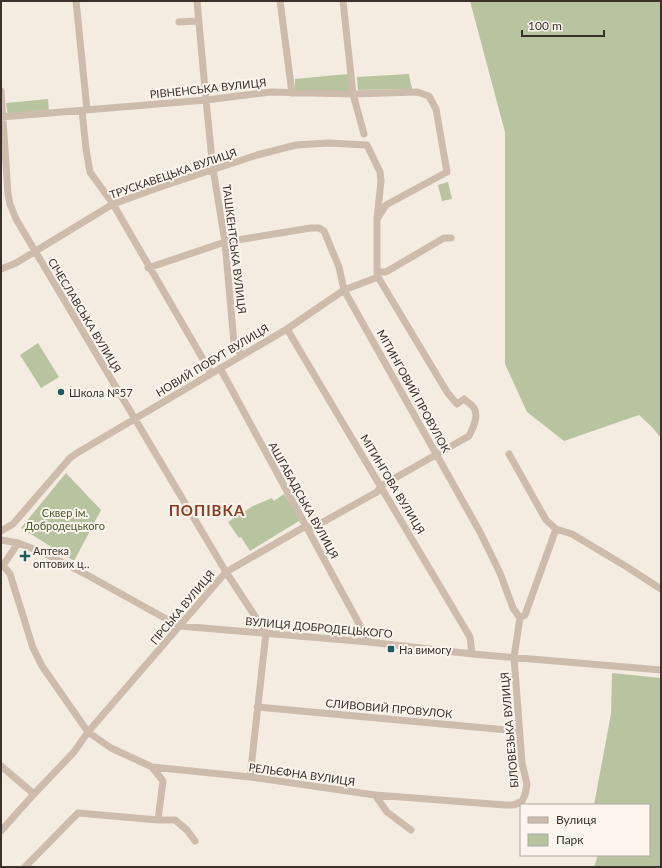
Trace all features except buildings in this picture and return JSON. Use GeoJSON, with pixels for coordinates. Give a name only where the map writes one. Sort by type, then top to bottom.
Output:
{"type":"FeatureCollection","features":[{"type":"Feature","properties":{"kind":"street"},"geometry":{"type":"LineString","coordinates":[[76,1],[86,149],[90,172],[113,204],[148,268],[210,373]]}},
{"type":"Feature","properties":{"kind":"street","name":"ТАШКЕНТСЬКА ВУЛИЦЯ"},"geometry":{"type":"LineString","coordinates":[[197,1],[213,169],[225,242],[234,343],[241,355]]}},
{"type":"Feature","properties":{"kind":"street"},"geometry":{"type":"LineString","coordinates":[[280,1],[292,93]]}},
{"type":"Feature","properties":{"kind":"street"},"geometry":{"type":"LineString","coordinates":[[343,1],[353,94],[364,134]]}},
{"type":"Feature","properties":{"kind":"street"},"geometry":{"type":"LineString","coordinates":[[179,22],[198,21]]}},
{"type":"Feature","properties":{"kind":"street","name":"СІЧЕСЛАВСЬКА ВУЛИЦЯ"},"geometry":{"type":"LineString","coordinates":[[1,91],[4,196],[10,204],[16,220],[34,252],[226,572],[266,634]]}},
{"type":"Feature","properties":{"kind":"street","name":"РІВНЕНСЬКА ВУЛИЦЯ"},"geometry":{"type":"LineString","coordinates":[[2,117],[206,100],[271,92],[353,94],[417,92],[429,96],[436,109],[447,172],[386,205],[377,219]]}},
{"type":"Feature","properties":{"kind":"street","name":"ТРУСКАВЕЦЬКА ВУЛИЦЯ"},"geometry":{"type":"LineString","coordinates":[[1,269],[16,264],[113,204],[213,169],[296,145],[328,143],[367,145],[380,172],[377,219]]}},
{"type":"Feature","properties":{"kind":"street"},"geometry":{"type":"LineString","coordinates":[[377,219],[378,275]]}},
{"type":"Feature","properties":{"kind":"street","name":"МІТИНГОВИЙ ПРОВУЛОК"},"geometry":{"type":"LineString","coordinates":[[225,242],[319,228],[324,230],[339,267],[344,290],[437,453],[480,532],[500,573],[513,608],[520,618]]}},
{"type":"Feature","properties":{"kind":"street","name":"НОВИЙ ПОБУТ ВУЛИЦЯ"},"geometry":{"type":"LineString","coordinates":[[1,531],[13,524],[76,453],[287,329],[344,290],[386,272],[444,238],[451,238]]}},
{"type":"Feature","properties":{"kind":"street"},"geometry":{"type":"LineString","coordinates":[[148,268],[225,242]]}},
{"type":"Feature","properties":{"kind":"street","name":"ГІРСЬКА ВУЛИЦЯ"},"geometry":{"type":"LineString","coordinates":[[1,831],[74,752],[88,732],[226,572],[306,526],[314,527],[377,492],[381,486],[469,436],[474,426],[474,408],[464,399],[457,404],[448,392],[378,275]]}},
{"type":"Feature","properties":{"kind":"street","name":"МІТИНГОВА ВУЛИЦЯ"},"geometry":{"type":"LineString","coordinates":[[287,329],[470,638],[472,654]]}},
{"type":"Feature","properties":{"kind":"street","name":"АШГАБАДСЬКА ВУЛИЦЯ"},"geometry":{"type":"LineString","coordinates":[[220,368],[369,642]]}},
{"type":"Feature","properties":{"kind":"street"},"geometry":{"type":"LineString","coordinates":[[509,454],[546,520],[556,529],[572,534],[627,567],[661,590]]}},
{"type":"Feature","properties":{"kind":"street"},"geometry":{"type":"LineString","coordinates":[[520,618],[525,615],[556,529]]}},
{"type":"Feature","properties":{"kind":"street","name":"ВУЛИЦЯ ДОБРОДЕЦЬКОГО"},"geometry":{"type":"LineString","coordinates":[[1,540],[18,543],[44,553],[82,572],[179,626],[369,642],[472,654],[661,670]]}},
{"type":"Feature","properties":{"kind":"street"},"geometry":{"type":"LineString","coordinates":[[18,543],[2,564],[10,574],[33,648],[42,666],[88,732]]}},
{"type":"Feature","properties":{"kind":"street","name":"БІЛОВЕЗЬКА ВУЛИЦЯ"},"geometry":{"type":"LineString","coordinates":[[520,618],[514,657],[522,763],[526,784],[525,795],[522,801]]}},
{"type":"Feature","properties":{"kind":"street"},"geometry":{"type":"LineString","coordinates":[[250,777],[266,634]]}},
{"type":"Feature","properties":{"kind":"street","name":"СЛИВОВИЙ ПРОВУЛОК"},"geometry":{"type":"LineString","coordinates":[[257,707],[519,731]]}},
{"type":"Feature","properties":{"kind":"street","name":"РЕЛЬЄФНА ВУЛИЦЯ"},"geometry":{"type":"LineString","coordinates":[[88,732],[111,748],[152,767],[250,777],[375,795],[505,805],[514,805],[522,801]]}},
{"type":"Feature","properties":{"kind":"street"},"geometry":{"type":"LineString","coordinates":[[1,766],[34,794]]}},
{"type":"Feature","properties":{"kind":"street"},"geometry":{"type":"LineString","coordinates":[[152,767],[163,781],[158,820]]}},
{"type":"Feature","properties":{"kind":"street"},"geometry":{"type":"LineString","coordinates":[[375,795],[387,812],[411,830]]}},
{"type":"Feature","properties":{"kind":"street"},"geometry":{"type":"LineString","coordinates":[[25,867],[78,813],[158,820],[175,820],[187,830],[195,841]]}},
{"type":"Feature","properties":{"kind":"green space"},"geometry":{"type":"Polygon","coordinates":[[[470,1],[661,1],[661,438],[639,415],[564,441],[527,412],[505,364],[505,132],[470,1]]]}},
{"type":"Feature","properties":{"kind":"green space"},"geometry":{"type":"Polygon","coordinates":[[[348,74],[350,92],[295,90],[295,79],[348,74]]]}},
{"type":"Feature","properties":{"kind":"green space"},"geometry":{"type":"Polygon","coordinates":[[[409,74],[412,89],[358,90],[357,77],[409,74]]]}},
{"type":"Feature","properties":{"kind":"green space"},"geometry":{"type":"Polygon","coordinates":[[[48,99],[49,112],[8,116],[6,103],[48,99]]]}},
{"type":"Feature","properties":{"kind":"green space"},"geometry":{"type":"Polygon","coordinates":[[[448,182],[452,199],[442,201],[438,185],[448,182]]]}},
{"type":"Feature","properties":{"kind":"green space"},"geometry":{"type":"Polygon","coordinates":[[[38,343],[59,377],[41,388],[20,355],[38,343]]]}},
{"type":"Feature","properties":{"kind":"green space","name":"Сквер ім. Добродецького"},"geometry":{"type":"Polygon","coordinates":[[[66,473],[101,510],[74,561],[21,528],[66,473]]]}},
{"type":"Feature","properties":{"kind":"green space"},"geometry":{"type":"Polygon","coordinates":[[[284,494],[299,518],[299,521],[250,551],[241,537],[239,538],[228,522],[253,506],[272,498],[274,501],[284,494]]]}},
{"type":"Feature","properties":{"kind":"green space"},"geometry":{"type":"Polygon","coordinates":[[[612,673],[661,678],[661,867],[594,867],[598,856],[650,856],[650,804],[594,804],[611,714],[612,673]]]}},
{"type":"Feature","properties":{"kind":"place","name":"Школа №57"},"geometry":{"type":"Point","coordinates":[61,392]}},
{"type":"Feature","properties":{"kind":"place","name":"Аптека оптових ц‥"},"geometry":{"type":"Point","coordinates":[25,556]}},
{"type":"Feature","properties":{"kind":"place","name":"На вимогу"},"geometry":{"type":"Point","coordinates":[391,649]}},
{"type":"Feature","properties":{"kind":"district","name":"ПОПІВКА"},"geometry":{"type":"Point","coordinates":[207,510]}}]}
